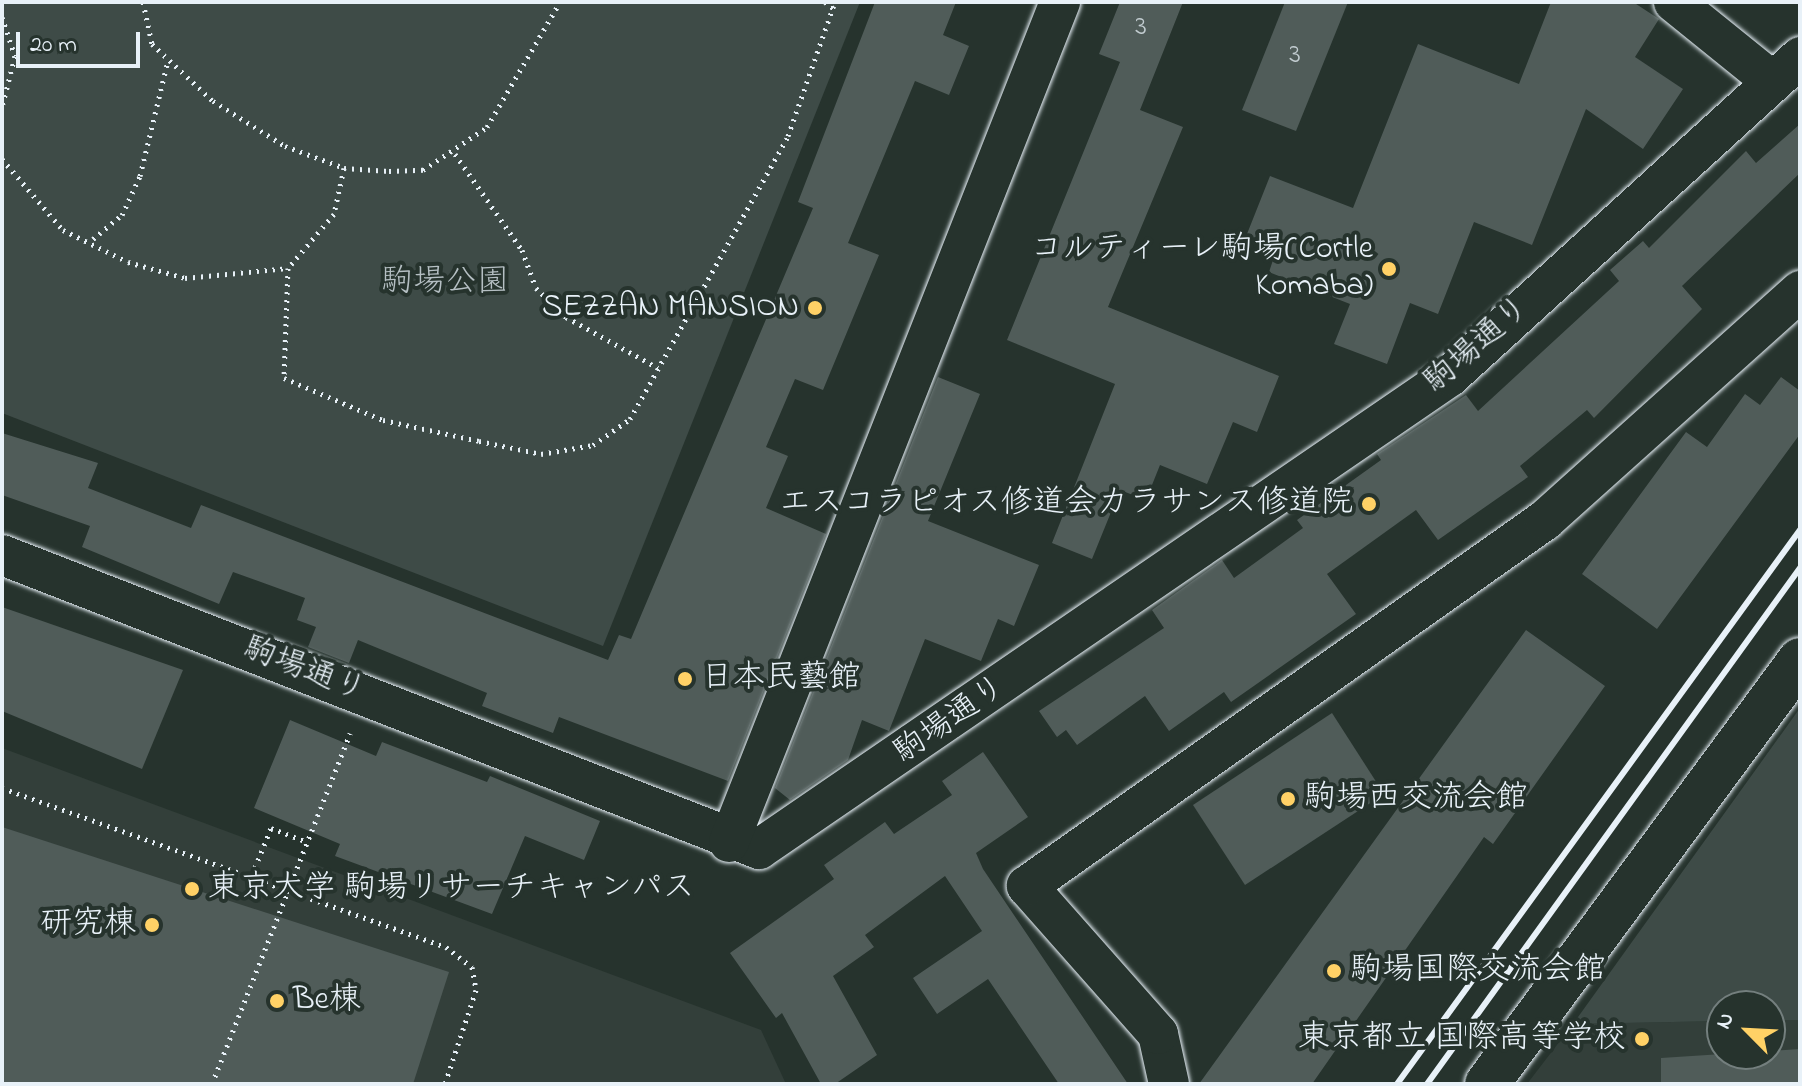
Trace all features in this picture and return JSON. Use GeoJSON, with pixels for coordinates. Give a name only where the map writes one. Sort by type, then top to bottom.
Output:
{"type":"FeatureCollection","features":[{"type":"Feature","properties":{"kind":"street"},"geometry":{"type":"LineString","coordinates":[[729,842],[1060,2]]}},
{"type":"Feature","properties":{"kind":"street","name":"駒場通り"},"geometry":{"type":"LineString","coordinates":[[2,555],[378,700],[729,842],[759,849],[780,840],[1450,376],[1786,69],[1674,2]]}},
{"type":"Feature","properties":{"kind":"street"},"geometry":{"type":"LineString","coordinates":[[1169,1084],[1158,1034],[1027,886],[1545,520],[1800,291]]}},
{"type":"Feature","properties":{"kind":"street"},"geometry":{"type":"LineString","coordinates":[[1487,1084],[1800,660]]}},
{"type":"Feature","properties":{"kind":"path"},"geometry":{"type":"LineString","coordinates":[[143,2],[152,44],[167,64],[247,125],[344,168],[423,170],[455,154],[487,127],[560,2]]}},
{"type":"Feature","properties":{"kind":"path"},"geometry":{"type":"LineString","coordinates":[[344,168],[334,214],[288,268],[284,378],[383,420],[541,454],[593,445],[630,419],[788,136],[834,5],[825,2]]}},
{"type":"Feature","properties":{"kind":"path"},"geometry":{"type":"LineString","coordinates":[[2,17],[15,56],[2,107]]}},
{"type":"Feature","properties":{"kind":"path"},"geometry":{"type":"LineString","coordinates":[[93,239],[122,215],[140,176],[167,64]]}},
{"type":"Feature","properties":{"kind":"path"},"geometry":{"type":"LineString","coordinates":[[455,154],[522,250],[536,288],[566,317],[658,368]]}},
{"type":"Feature","properties":{"kind":"path"},"geometry":{"type":"LineString","coordinates":[[2,159],[63,230],[93,239],[128,262],[185,278],[288,268]]}},
{"type":"Feature","properties":{"kind":"path"},"geometry":{"type":"LineString","coordinates":[[212,1084],[292,889],[349,735],[378,700]]}},
{"type":"Feature","properties":{"kind":"path"},"geometry":{"type":"LineString","coordinates":[[2,788],[292,889],[446,947],[472,967],[476,990],[445,1084]]}},
{"type":"Feature","properties":{"kind":"path"},"geometry":{"type":"LineString","coordinates":[[252,875],[271,828],[307,842]]}},
{"type":"Feature","properties":{"kind":"shaded area","name":"東京大学 駒場リサーチキャンパス"},"geometry":{"type":"Polygon","coordinates":[[[2,748],[761,1030],[786,1084],[2,1084],[2,748]]]}},
{"type":"Feature","properties":{"kind":"shaded area","name":"東京都立 国際高等学校"},"geometry":{"type":"Polygon","coordinates":[[[1786,1020],[1800,1020],[1800,1084],[1527,1084],[1573,1024],[1706,1021],[1706,1070],[1786,1070],[1786,1020]]]}},
{"type":"Feature","properties":{"kind":"green space","name":"駒場公園"},"geometry":{"type":"Polygon","coordinates":[[[2,2],[860,2],[603,646],[2,413],[2,2]]]}},
{"type":"Feature","properties":{"kind":"green space"},"geometry":{"type":"Polygon","coordinates":[[[1800,708],[1800,1020],[1786,1020],[1786,990],[1706,990],[1706,1021],[1573,1024],[1800,708]]]}},
{"type":"Feature","properties":{"kind":"building"},"geometry":{"type":"Polygon","coordinates":[[[875,2],[956,2],[943,35],[969,46],[949,95],[915,81],[848,243],[879,255],[823,390],[795,379],[766,447],[788,456],[766,508],[826,534],[728,781],[559,717],[553,733],[482,706],[487,693],[358,640],[349,663],[308,647],[316,627],[297,620],[305,598],[233,572],[219,604],[82,547],[90,526],[2,495],[2,433],[98,463],[88,488],[191,528],[201,505],[608,660],[619,635],[631,639],[813,208],[798,202],[875,2]]]}},
{"type":"Feature","properties":{"kind":"building"},"geometry":{"type":"Polygon","coordinates":[[[1120,2],[1183,2],[1140,110],[1183,127],[1108,307],[1279,376],[1257,432],[1233,422],[1207,484],[1160,465],[1146,500],[1120,490],[1092,559],[1052,543],[1115,384],[1007,340],[1120,62],[1099,54],[1120,2]]]}},
{"type":"Feature","properties":{"kind":"building"},"geometry":{"type":"Polygon","coordinates":[[[1285,2],[1348,2],[1296,131],[1242,110],[1285,2]]]}},
{"type":"Feature","properties":{"kind":"building"},"geometry":{"type":"Polygon","coordinates":[[[1551,2],[1633,2],[1659,19],[1635,57],[1683,89],[1643,149],[1586,109],[1532,245],[1474,222],[1438,314],[1410,303],[1387,364],[1334,344],[1350,304],[1269,272],[1276,251],[1245,239],[1270,176],[1353,208],[1418,44],[1519,84],[1551,2]]]}},
{"type":"Feature","properties":{"kind":"building"},"geometry":{"type":"Polygon","coordinates":[[[1800,124],[1800,173],[1682,286],[1702,309],[1594,418],[1587,410],[1520,466],[1528,477],[1438,540],[1416,510],[1327,574],[1356,614],[1231,702],[1224,692],[1169,731],[1145,696],[1077,745],[1066,730],[1057,737],[1039,711],[1164,628],[1152,610],[1222,560],[1234,578],[1303,528],[1297,520],[1381,460],[1377,454],[1466,395],[1478,411],[1619,281],[1610,270],[1643,241],[1649,248],[1746,151],[1756,163],[1800,124]]]}},
{"type":"Feature","properties":{"kind":"building"},"geometry":{"type":"Polygon","coordinates":[[[938,377],[980,394],[928,521],[1039,565],[1014,626],[998,619],[981,661],[925,639],[889,731],[862,720],[848,760],[790,800],[775,788],[938,377]]]}},
{"type":"Feature","properties":{"kind":"building"},"geometry":{"type":"Polygon","coordinates":[[[1781,377],[1800,391],[1800,434],[1657,629],[1582,574],[1686,432],[1707,447],[1745,394],[1760,405],[1781,377]]]}},
{"type":"Feature","properties":{"kind":"building"},"geometry":{"type":"Polygon","coordinates":[[[2,607],[183,670],[142,769],[2,711],[2,607]]]}},
{"type":"Feature","properties":{"kind":"building"},"geometry":{"type":"Polygon","coordinates":[[[1526,630],[1605,686],[1493,844],[1484,837],[1312,1084],[1199,1084],[1526,630]]]}},
{"type":"Feature","properties":{"kind":"building","name":"駒場西交流会館"},"geometry":{"type":"Polygon","coordinates":[[[1332,713],[1384,794],[1245,885],[1193,805],[1332,713]]]}},
{"type":"Feature","properties":{"kind":"building"},"geometry":{"type":"Polygon","coordinates":[[[290,720],[376,756],[382,742],[487,782],[490,776],[600,821],[584,860],[525,836],[492,914],[335,856],[340,844],[254,808],[290,720]]]}},
{"type":"Feature","properties":{"kind":"building"},"geometry":{"type":"Polygon","coordinates":[[[983,752],[1028,817],[976,853],[983,869],[1128,1084],[1059,1084],[988,979],[937,1014],[913,978],[982,931],[945,876],[865,935],[874,947],[833,976],[877,1055],[835,1084],[821,1084],[782,1013],[776,1018],[730,953],[834,879],[824,865],[885,822],[894,834],[952,795],[942,781],[983,752]]]}},
{"type":"Feature","properties":{"kind":"building","name":"研究棟"},"geometry":{"type":"Polygon","coordinates":[[[2,827],[449,972],[413,1084],[2,1084],[2,827]]]}},
{"type":"Feature","properties":{"kind":"building"},"geometry":{"type":"Polygon","coordinates":[[[1800,1049],[1800,1084],[1661,1084],[1661,1058],[1706,1055],[1706,1070],[1786,1070],[1786,1050],[1800,1049]]]}},
{"type":"Feature","properties":{"kind":"railway"},"geometry":{"type":"LineString","coordinates":[[1397,1084],[1800,530]]}},
{"type":"Feature","properties":{"kind":"railway"},"geometry":{"type":"LineString","coordinates":[[1427,1084],[1800,568]]}},
{"type":"Feature","properties":{"kind":"place","name":"コルティーレ駒場(Cortle Komaba)"},"geometry":{"type":"Point","coordinates":[1389,269]}},
{"type":"Feature","properties":{"kind":"place","name":"SEZZAN MANSION"},"geometry":{"type":"Point","coordinates":[815,308]}},
{"type":"Feature","properties":{"kind":"place","name":"エスコラピオス修道会カラサンス修道院"},"geometry":{"type":"Point","coordinates":[1369,504]}},
{"type":"Feature","properties":{"kind":"place","name":"日本民藝館"},"geometry":{"type":"Point","coordinates":[685,679]}},
{"type":"Feature","properties":{"kind":"place","name":"駒場西交流会館"},"geometry":{"type":"Point","coordinates":[1288,799]}},
{"type":"Feature","properties":{"kind":"place","name":"東京大学 駒場リサーチキャンパス"},"geometry":{"type":"Point","coordinates":[192,889]}},
{"type":"Feature","properties":{"kind":"place","name":"研究棟"},"geometry":{"type":"Point","coordinates":[152,925]}},
{"type":"Feature","properties":{"kind":"place","name":"駒場国際交流会館"},"geometry":{"type":"Point","coordinates":[1334,971]}},
{"type":"Feature","properties":{"kind":"place","name":"Be棟"},"geometry":{"type":"Point","coordinates":[277,1001]}},
{"type":"Feature","properties":{"kind":"place","name":"東京都立 国際高等学校"},"geometry":{"type":"Point","coordinates":[1642,1039]}}]}
